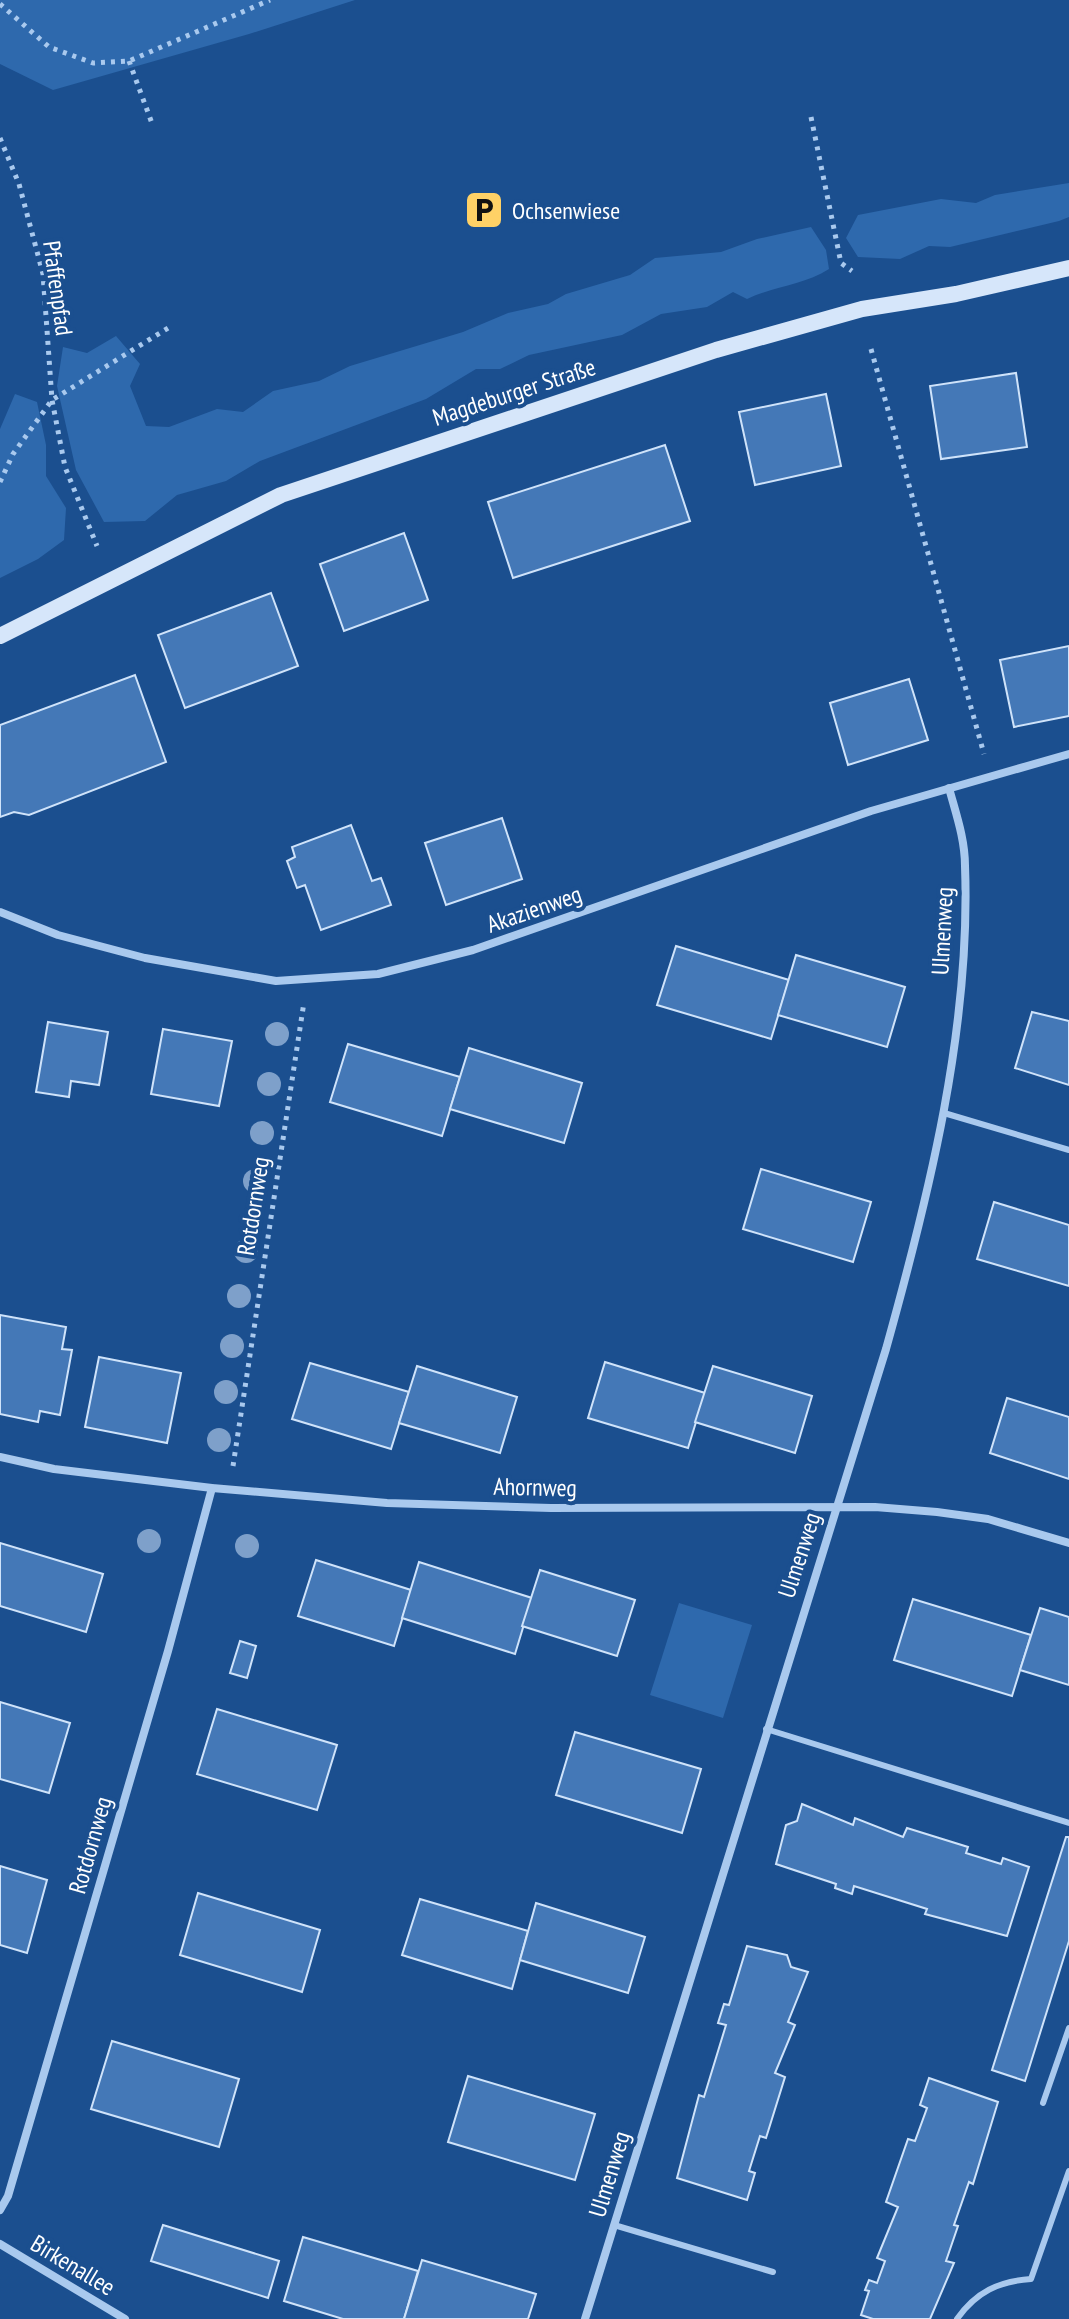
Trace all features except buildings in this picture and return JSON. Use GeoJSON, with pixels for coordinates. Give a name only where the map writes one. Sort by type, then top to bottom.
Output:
{"type":"FeatureCollection","features":[{"type":"Feature","properties":{"kind":"main road","name":"Magdeburger Straße"},"geometry":{"type":"LineString","coordinates":[[0,636],[281,495],[716,350],[862,309],[956,294],[1069,268]]}},
{"type":"Feature","properties":{"kind":"street","name":"Akazienweg"},"geometry":{"type":"LineString","coordinates":[[0,912],[58,935],[145,958],[276,981],[378,974],[473,950],[871,811],[1069,754]]}},
{"type":"Feature","properties":{"kind":"street","name":"Ulmenweg"},"geometry":{"type":"LineString","coordinates":[[585,2319],[923,1218],[944,1113],[962,947],[965,865],[949,788]]}},
{"type":"Feature","properties":{"kind":"street","name":"Ahornweg"},"geometry":{"type":"LineString","coordinates":[[0,1457],[54,1469],[212,1488],[387,1503],[937,1512],[988,1519],[1069,1543]]}},
{"type":"Feature","properties":{"kind":"street","name":"Rotdornweg"},"geometry":{"type":"LineString","coordinates":[[0,2210],[8,2196],[86,1933],[212,1488]]}},
{"type":"Feature","properties":{"kind":"street","name":"Birkenallee"},"geometry":{"type":"LineString","coordinates":[[0,2244],[125,2319]]}},
{"type":"Feature","properties":{"kind":"lane"},"geometry":{"type":"LineString","coordinates":[[944,1113],[1069,1150]]}},
{"type":"Feature","properties":{"kind":"lane"},"geometry":{"type":"LineString","coordinates":[[766,1729],[1069,1823]]}},
{"type":"Feature","properties":{"kind":"lane"},"geometry":{"type":"LineString","coordinates":[[1043,2103],[1069,2028]]}},
{"type":"Feature","properties":{"kind":"lane"},"geometry":{"type":"LineString","coordinates":[[957,2319],[965,2307],[1001,2281],[1031,2279],[1069,2171]]}},
{"type":"Feature","properties":{"kind":"lane"},"geometry":{"type":"LineString","coordinates":[[614,2225],[773,2272]]}},
{"type":"Feature","properties":{"kind":"path"},"geometry":{"type":"LineString","coordinates":[[0,4],[49,47],[93,63],[129,61],[270,0]]}},
{"type":"Feature","properties":{"kind":"path"},"geometry":{"type":"LineString","coordinates":[[129,61],[153,126]]}},
{"type":"Feature","properties":{"kind":"path"},"geometry":{"type":"LineString","coordinates":[[811,117],[841,263],[852,271]]}},
{"type":"Feature","properties":{"kind":"path","name":"Pfaffenpfad"},"geometry":{"type":"LineString","coordinates":[[0,138],[19,184],[43,274],[52,400],[65,467],[97,546]]}},
{"type":"Feature","properties":{"kind":"path"},"geometry":{"type":"LineString","coordinates":[[0,482],[13,454],[52,400],[168,328]]}},
{"type":"Feature","properties":{"kind":"path"},"geometry":{"type":"LineString","coordinates":[[871,349],[985,755]]}},
{"type":"Feature","properties":{"kind":"path","name":"Rotdornweg"},"geometry":{"type":"LineString","coordinates":[[235,1464],[304,1002]]}},
{"type":"Feature","properties":{"kind":"shaded area"},"geometry":{"type":"Polygon","coordinates":[[[0,0],[355,0],[53,90],[0,64],[0,0]]]}},
{"type":"Feature","properties":{"kind":"shaded area"},"geometry":{"type":"Polygon","coordinates":[[[1069,183],[1069,217],[1059,221],[950,247],[929,246],[900,259],[858,257],[846,238],[858,215],[941,199],[976,203],[995,195],[1069,183]]]}},
{"type":"Feature","properties":{"kind":"shaded area"},"geometry":{"type":"Polygon","coordinates":[[[811,227],[826,250],[829,269],[819,274],[747,299],[733,292],[707,307],[661,314],[622,335],[529,355],[500,369],[476,369],[426,399],[260,461],[226,481],[177,495],[145,521],[104,522],[76,470],[57,386],[63,347],[87,353],[116,336],[140,364],[130,386],[146,426],[169,427],[217,409],[243,412],[273,391],[319,381],[350,366],[463,332],[508,313],[548,304],[566,294],[630,275],[655,258],[721,252],[757,239],[811,227]]]}},
{"type":"Feature","properties":{"kind":"shaded area"},"geometry":{"type":"Polygon","coordinates":[[[15,394],[37,402],[46,445],[46,476],[66,508],[64,540],[38,559],[0,578],[0,429],[15,394]]]}},
{"type":"Feature","properties":{"kind":"shaded area"},"geometry":{"type":"Polygon","coordinates":[[[679,1603],[752,1625],[723,1718],[650,1695],[679,1603]]]}},
{"type":"Feature","properties":{"kind":"place","name":"Ochsenwiese"},"geometry":{"type":"Point","coordinates":[484,210]}}]}
